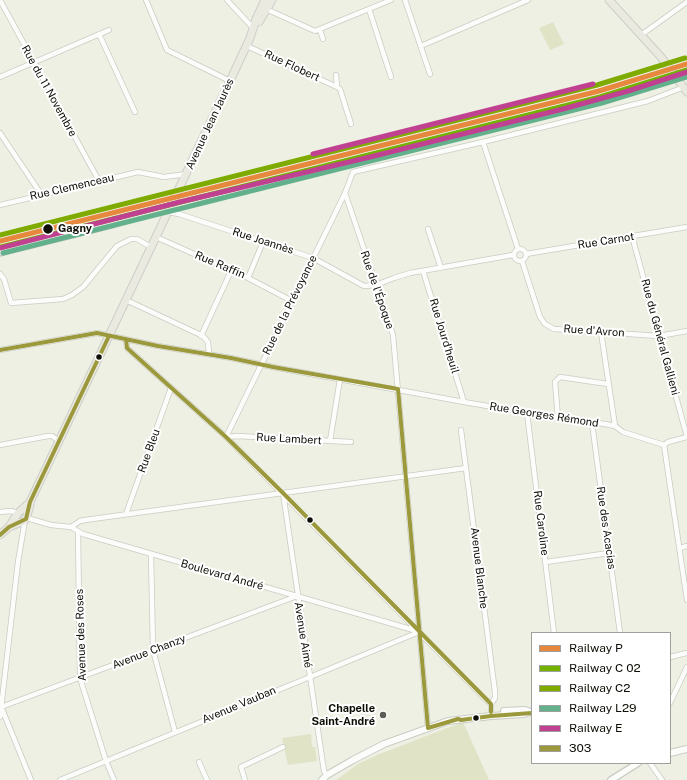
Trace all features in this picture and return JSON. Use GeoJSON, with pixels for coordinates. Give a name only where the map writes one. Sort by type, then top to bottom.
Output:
{"type":"FeatureCollection","features":[{"type":"Feature","properties":{"kind":"main road","name":"Avenue Jean Jaurès"},"geometry":{"type":"LineString","coordinates":[[22,517],[30,505],[30,502],[134,282],[187,174],[247,46],[264,8],[265,0]]}},
{"type":"Feature","properties":{"kind":"main road","name":"Avenue Jean Jaurès"},"geometry":{"type":"LineString","coordinates":[[264,8],[272,0]]}},
{"type":"Feature","properties":{"kind":"main road"},"geometry":{"type":"LineString","coordinates":[[609,0],[662,57],[686,89]]}},
{"type":"Feature","properties":{"kind":"main road"},"geometry":{"type":"LineString","coordinates":[[0,535],[22,517]]}},
{"type":"Feature","properties":{"kind":"main road"},"geometry":{"type":"LineString","coordinates":[[322,780],[327,775],[361,755],[384,744],[448,721],[525,710],[531,713]]}},
{"type":"Feature","properties":{"kind":"main road"},"geometry":{"type":"LineString","coordinates":[[671,753],[687,749]]}},
{"type":"Feature","properties":{"kind":"street","name":"Rue du 11 Novembre"},"geometry":{"type":"LineString","coordinates":[[0,0],[99,181]]}},
{"type":"Feature","properties":{"kind":"street"},"geometry":{"type":"LineString","coordinates":[[146,0],[167,50],[230,81]]}},
{"type":"Feature","properties":{"kind":"street"},"geometry":{"type":"LineString","coordinates":[[227,0],[254,29]]}},
{"type":"Feature","properties":{"kind":"street"},"geometry":{"type":"LineString","coordinates":[[264,8],[312,31],[320,30],[391,0]]}},
{"type":"Feature","properties":{"kind":"street"},"geometry":{"type":"LineString","coordinates":[[404,0],[430,74]]}},
{"type":"Feature","properties":{"kind":"street"},"geometry":{"type":"LineString","coordinates":[[421,46],[528,0]]}},
{"type":"Feature","properties":{"kind":"street"},"geometry":{"type":"LineString","coordinates":[[641,35],[687,2]]}},
{"type":"Feature","properties":{"kind":"street"},"geometry":{"type":"LineString","coordinates":[[369,9],[391,77]]}},
{"type":"Feature","properties":{"kind":"street"},"geometry":{"type":"LineString","coordinates":[[0,77],[110,30]]}},
{"type":"Feature","properties":{"kind":"street"},"geometry":{"type":"LineString","coordinates":[[320,30],[323,40]]}},
{"type":"Feature","properties":{"kind":"street"},"geometry":{"type":"LineString","coordinates":[[99,34],[135,112]]}},
{"type":"Feature","properties":{"kind":"street","name":"Rue Flobert"},"geometry":{"type":"LineString","coordinates":[[247,46],[337,86]]}},
{"type":"Feature","properties":{"kind":"street"},"geometry":{"type":"LineString","coordinates":[[336,75],[337,86],[340,89],[351,124]]}},
{"type":"Feature","properties":{"kind":"street"},"geometry":{"type":"LineString","coordinates":[[518,249],[483,142],[648,101],[686,89]]}},
{"type":"Feature","properties":{"kind":"street"},"geometry":{"type":"LineString","coordinates":[[0,133],[42,194]]}},
{"type":"Feature","properties":{"kind":"street","name":"Rue de la Prévoyance"},"geometry":{"type":"LineString","coordinates":[[226,437],[345,193],[353,172],[483,142]]}},
{"type":"Feature","properties":{"kind":"street","name":"Rue Clemenceau"},"geometry":{"type":"LineString","coordinates":[[0,205],[138,172],[164,177],[187,174]]}},
{"type":"Feature","properties":{"kind":"street","name":"Rue de l'Époque"},"geometry":{"type":"LineString","coordinates":[[345,193],[393,335],[428,728]]}},
{"type":"Feature","properties":{"kind":"street","name":"Rue Joannès"},"geometry":{"type":"LineString","coordinates":[[168,212],[179,214],[313,258],[364,286],[376,285]]}},
{"type":"Feature","properties":{"kind":"street","name":"Rue Carnot"},"geometry":{"type":"LineString","coordinates":[[526,254],[687,227]]}},
{"type":"Feature","properties":{"kind":"street"},"geometry":{"type":"LineString","coordinates":[[428,229],[441,268]]}},
{"type":"Feature","properties":{"kind":"street","name":"Rue du Général Gallieni"},"geometry":{"type":"LineString","coordinates":[[632,236],[687,437]]}},
{"type":"Feature","properties":{"kind":"street","name":"Rue Raffin"},"geometry":{"type":"LineString","coordinates":[[156,237],[248,278],[263,242]]}},
{"type":"Feature","properties":{"kind":"street"},"geometry":{"type":"LineString","coordinates":[[0,274],[4,279],[11,303],[62,299],[72,295],[83,287],[117,246],[131,238],[136,239],[151,248]]}},
{"type":"Feature","properties":{"kind":"street"},"geometry":{"type":"LineString","coordinates":[[513,255],[516,260],[522,261],[525,259],[526,254],[522,249],[518,249]]}},
{"type":"Feature","properties":{"kind":"street"},"geometry":{"type":"LineString","coordinates":[[376,285],[394,278],[423,271],[513,255],[518,249]]}},
{"type":"Feature","properties":{"kind":"street","name":"Rue d'Avron"},"geometry":{"type":"LineString","coordinates":[[522,261],[540,317],[545,324],[554,329],[659,336],[687,331]]}},
{"type":"Feature","properties":{"kind":"street"},"geometry":{"type":"LineString","coordinates":[[201,336],[231,271]]}},
{"type":"Feature","properties":{"kind":"street","name":"Rue Jourd'heuil"},"geometry":{"type":"LineString","coordinates":[[423,271],[464,402]]}},
{"type":"Feature","properties":{"kind":"street"},"geometry":{"type":"LineString","coordinates":[[248,278],[292,301]]}},
{"type":"Feature","properties":{"kind":"street"},"geometry":{"type":"LineString","coordinates":[[126,300],[201,336],[208,342],[209,354]]}},
{"type":"Feature","properties":{"kind":"street"},"geometry":{"type":"LineString","coordinates":[[601,332],[615,426]]}},
{"type":"Feature","properties":{"kind":"street","name":"Rue Georges Rémond"},"geometry":{"type":"LineString","coordinates":[[0,350],[97,333],[464,402],[615,426],[624,432],[664,445]]}},
{"type":"Feature","properties":{"kind":"street"},"geometry":{"type":"LineString","coordinates":[[126,339],[127,348],[226,437],[490,704]]}},
{"type":"Feature","properties":{"kind":"street"},"geometry":{"type":"LineString","coordinates":[[558,418],[555,382],[560,377],[608,384]]}},
{"type":"Feature","properties":{"kind":"street"},"geometry":{"type":"LineString","coordinates":[[330,441],[340,379]]}},
{"type":"Feature","properties":{"kind":"street","name":"Rue Bleu"},"geometry":{"type":"LineString","coordinates":[[126,514],[171,388]]}},
{"type":"Feature","properties":{"kind":"street","name":"Rue Caroline"},"geometry":{"type":"LineString","coordinates":[[527,413],[554,632]]}},
{"type":"Feature","properties":{"kind":"street","name":"Rue des Acacias"},"geometry":{"type":"LineString","coordinates":[[592,423],[620,632]]}},
{"type":"Feature","properties":{"kind":"street","name":"Avenue Blanche"},"geometry":{"type":"LineString","coordinates":[[461,430],[495,692],[494,698],[490,704],[491,714]]}},
{"type":"Feature","properties":{"kind":"street"},"geometry":{"type":"LineString","coordinates":[[0,445],[48,436],[52,436],[59,441]]}},
{"type":"Feature","properties":{"kind":"street","name":"Rue Lambert"},"geometry":{"type":"LineString","coordinates":[[226,437],[237,436],[352,442]]}},
{"type":"Feature","properties":{"kind":"street"},"geometry":{"type":"LineString","coordinates":[[687,437],[668,442],[664,445],[687,600]]}},
{"type":"Feature","properties":{"kind":"street"},"geometry":{"type":"LineString","coordinates":[[71,527],[80,521],[126,514],[466,468]]}},
{"type":"Feature","properties":{"kind":"street","name":"Avenue Aimé"},"geometry":{"type":"LineString","coordinates":[[282,493],[324,771],[327,775]]}},
{"type":"Feature","properties":{"kind":"street","name":"Boulevard André"},"geometry":{"type":"LineString","coordinates":[[0,512],[11,511],[22,517],[51,525],[71,527],[78,532],[419,632]]}},
{"type":"Feature","properties":{"kind":"street"},"geometry":{"type":"LineString","coordinates":[[0,716],[18,562],[23,534],[22,517]]}},
{"type":"Feature","properties":{"kind":"street","name":"Avenue des Roses"},"geometry":{"type":"LineString","coordinates":[[78,532],[80,678],[106,761],[114,780]]}},
{"type":"Feature","properties":{"kind":"street"},"geometry":{"type":"LineString","coordinates":[[680,548],[687,546]]}},
{"type":"Feature","properties":{"kind":"street"},"geometry":{"type":"LineString","coordinates":[[546,562],[609,553]]}},
{"type":"Feature","properties":{"kind":"street"},"geometry":{"type":"LineString","coordinates":[[151,554],[153,650],[175,732]]}},
{"type":"Feature","properties":{"kind":"street","name":"Avenue Chanzy"},"geometry":{"type":"LineString","coordinates":[[1,707],[297,596]]}},
{"type":"Feature","properties":{"kind":"street","name":"Avenue Vauban"},"geometry":{"type":"LineString","coordinates":[[60,780],[309,676],[419,632]]}},
{"type":"Feature","properties":{"kind":"street"},"geometry":{"type":"LineString","coordinates":[[671,657],[687,653]]}},
{"type":"Feature","properties":{"kind":"street"},"geometry":{"type":"LineString","coordinates":[[671,701],[687,667]]}},
{"type":"Feature","properties":{"kind":"street"},"geometry":{"type":"LineString","coordinates":[[1,707],[31,780]]}},
{"type":"Feature","properties":{"kind":"street"},"geometry":{"type":"LineString","coordinates":[[245,780],[241,767],[283,748]]}},
{"type":"Feature","properties":{"kind":"street"},"geometry":{"type":"LineString","coordinates":[[199,762],[207,780]]}},
{"type":"Feature","properties":{"kind":"street"},"geometry":{"type":"LineString","coordinates":[[611,780],[636,764]]}},
{"type":"Feature","properties":{"kind":"street"},"geometry":{"type":"LineString","coordinates":[[651,764],[662,780]]}},
{"type":"Feature","properties":{"kind":"green space"},"geometry":{"type":"Polygon","coordinates":[[[553,22],[564,44],[550,50],[539,28],[553,22]]]}},
{"type":"Feature","properties":{"kind":"green space"},"geometry":{"type":"Polygon","coordinates":[[[463,722],[489,780],[336,780],[358,764],[377,755],[463,722]]]}},
{"type":"Feature","properties":{"kind":"green space"},"geometry":{"type":"Polygon","coordinates":[[[311,734],[312,747],[315,747],[317,761],[288,765],[282,738],[311,734]]]}},
{"type":"Feature","properties":{"kind":"railway"},"geometry":{"type":"LineString","coordinates":[[0,256],[112,228],[206,200],[302,179],[449,142],[512,122]]}},
{"type":"Feature","properties":{"kind":"rail line","name":"C2"},"geometry":{"type":"LineString","coordinates":[[0,235],[597,85],[685,58]]}},
{"type":"Feature","properties":{"kind":"rail line","name":"P"},"geometry":{"type":"LineString","coordinates":[[0,241],[599,91],[687,64]]}},
{"type":"Feature","properties":{"kind":"rail line","name":"E"},"geometry":{"type":"LineString","coordinates":[[0,248],[180,202],[563,109],[628,91],[687,72]]}},
{"type":"Feature","properties":{"kind":"rail line","name":"L29"},"geometry":{"type":"LineString","coordinates":[[3,253],[602,103],[687,77]]}},
{"type":"Feature","properties":{"kind":"rail line","name":"E"},"geometry":{"type":"LineString","coordinates":[[313,154],[593,84]]}},
{"type":"Feature","properties":{"kind":"transit line"},"geometry":{"type":"LineString","coordinates":[[1,247],[600,97],[687,70]]}},
{"type":"Feature","properties":{"kind":"transit line","name":"303"},"geometry":{"type":"LineString","coordinates":[[0,350],[97,333],[158,346],[398,389]]}},
{"type":"Feature","properties":{"kind":"transit line","name":"303"},"geometry":{"type":"LineString","coordinates":[[0,535],[9,527],[26,519],[30,502],[109,336]]}},
{"type":"Feature","properties":{"kind":"transit line","name":"303"},"geometry":{"type":"LineString","coordinates":[[126,339],[127,348],[226,437],[491,704],[491,712]]}},
{"type":"Feature","properties":{"kind":"transit line","name":"303"},"geometry":{"type":"LineString","coordinates":[[398,389],[428,728]]}},
{"type":"Feature","properties":{"kind":"transit line","name":"303"},"geometry":{"type":"LineString","coordinates":[[428,728],[458,719],[461,720],[531,713]]}},
{"type":"Feature","properties":{"kind":"place","name":"Gagny"},"geometry":{"type":"Point","coordinates":[48,229]}},
{"type":"Feature","properties":{"kind":"place","name":"Chapelle Saint-André"},"geometry":{"type":"Point","coordinates":[383,715]}}]}
